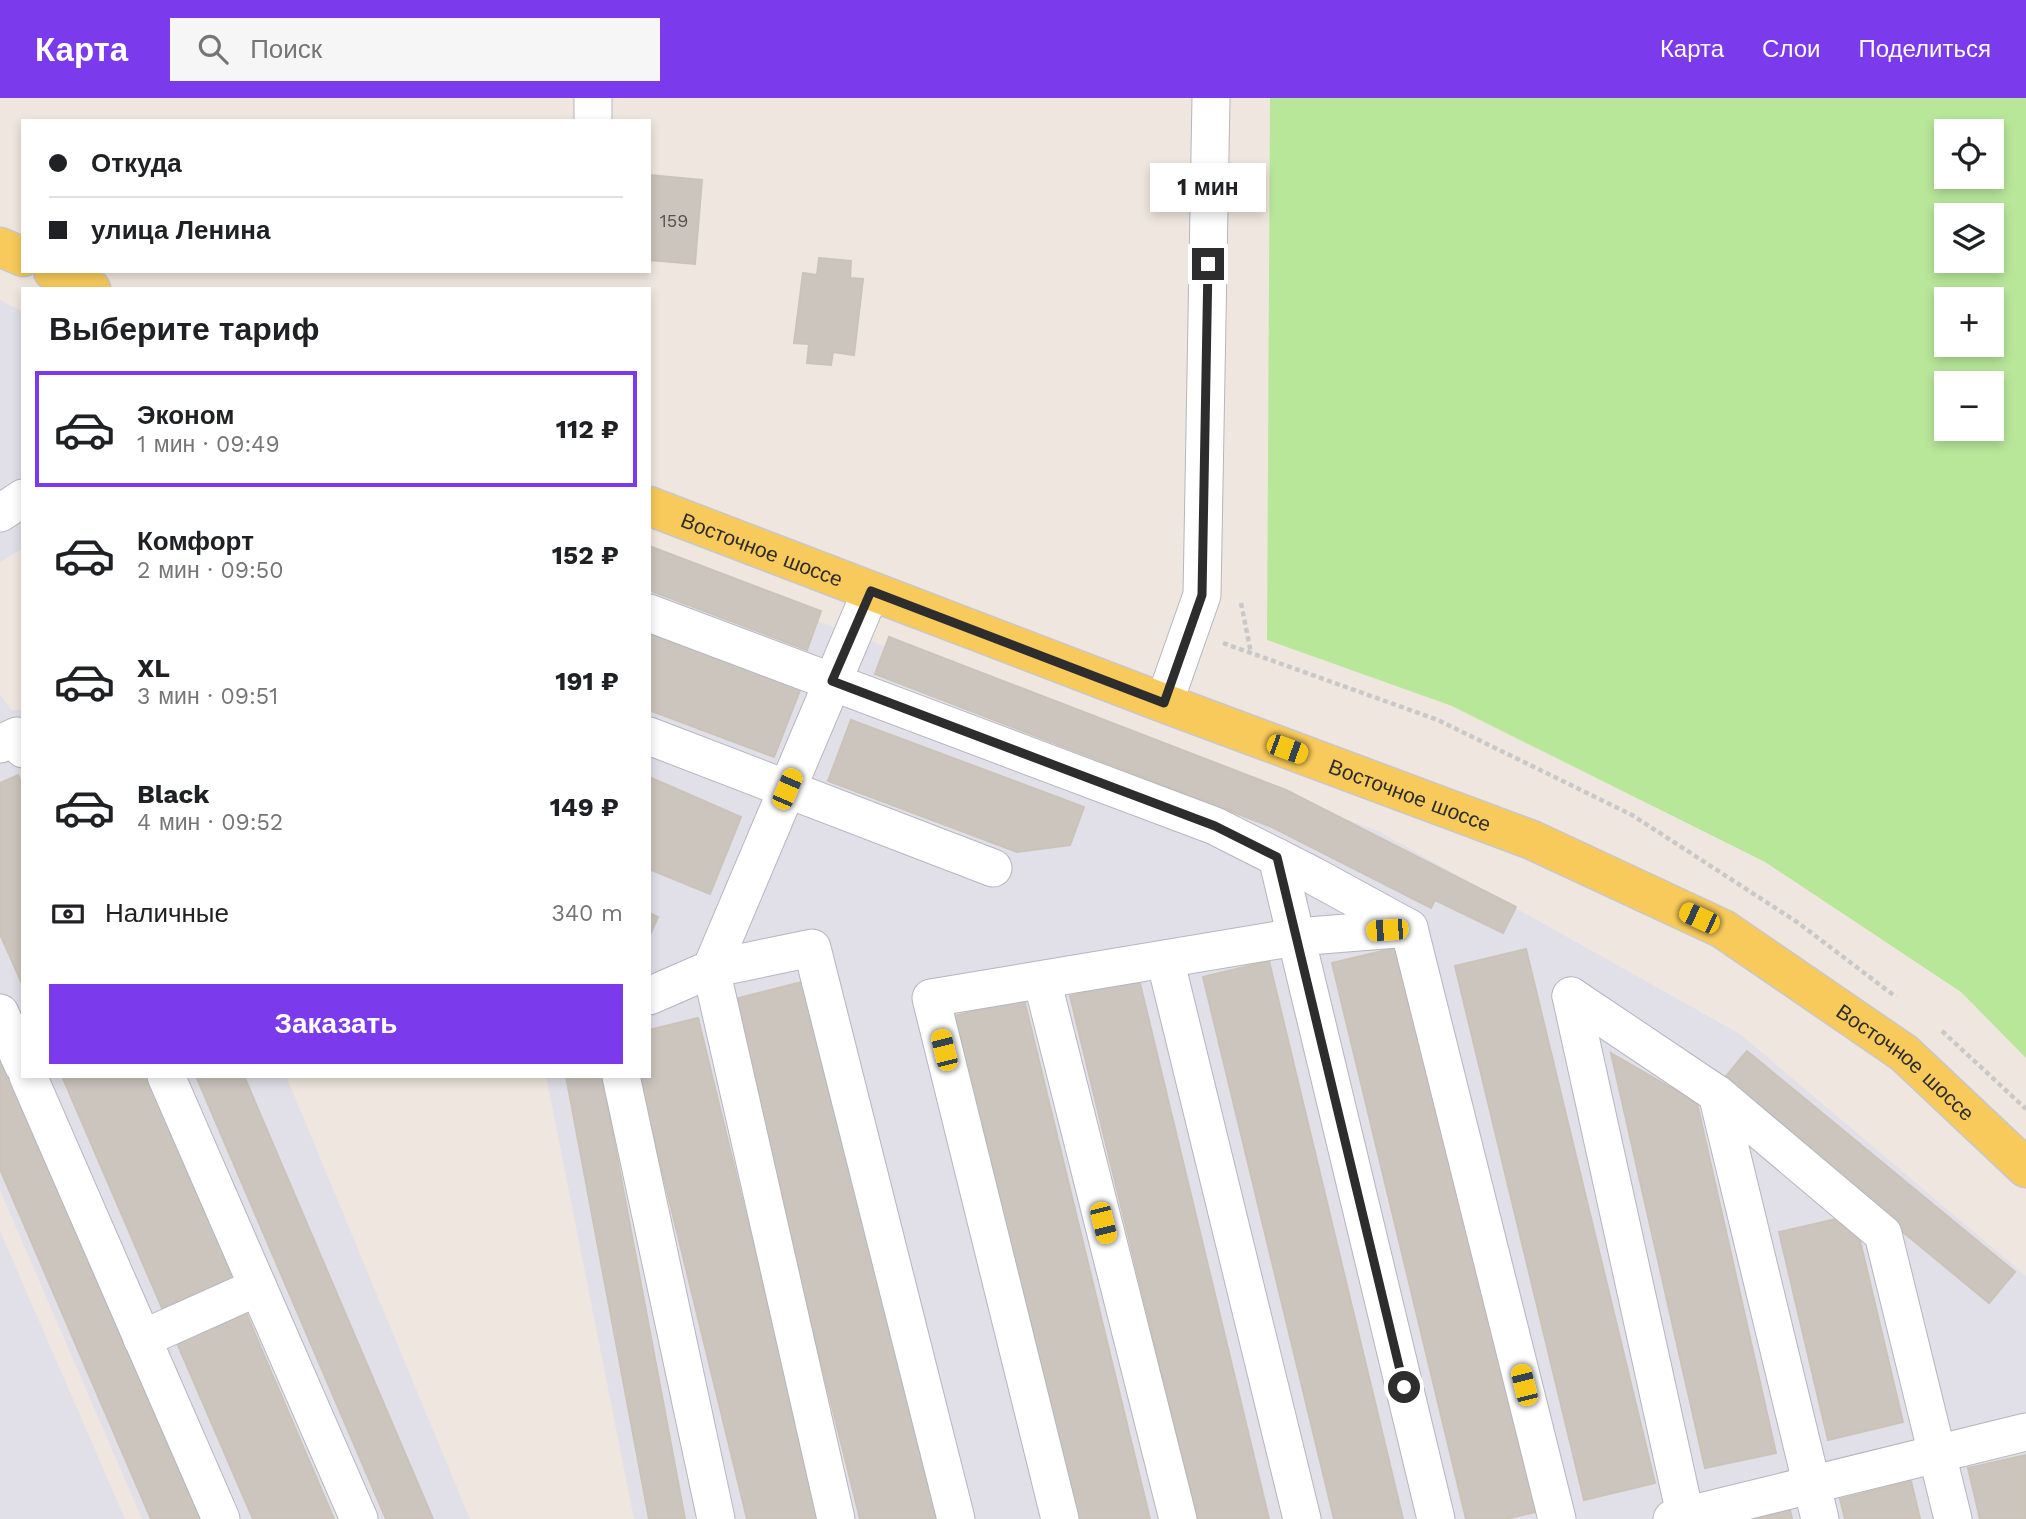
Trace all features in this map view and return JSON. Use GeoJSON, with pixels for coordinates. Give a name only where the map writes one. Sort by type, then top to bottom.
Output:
{"type":"FeatureCollection","features":[{"type":"Feature","properties":{"kind":"main road"},"geometry":{"type":"LineString","coordinates":[[0,247],[21,256]]}},
{"type":"Feature","properties":{"kind":"main road"},"geometry":{"type":"LineString","coordinates":[[57,273],[86,287]]}},
{"type":"Feature","properties":{"kind":"main road","name":"Восточное шоссе"},"geometry":{"type":"LineString","coordinates":[[651,507],[1532,840],[1723,929],[1904,1053],[2026,1168]]}},
{"type":"Feature","properties":{"kind":"street"},"geometry":{"type":"LineString","coordinates":[[593,98],[593,119]]}},
{"type":"Feature","properties":{"kind":"street"},"geometry":{"type":"LineString","coordinates":[[1164,703],[1202,595],[1211,98]]}},
{"type":"Feature","properties":{"kind":"street"},"geometry":{"type":"LineString","coordinates":[[0,513],[21,499]]}},
{"type":"Feature","properties":{"kind":"street"},"geometry":{"type":"LineString","coordinates":[[836,1519],[710,969],[871,591]]}},
{"type":"Feature","properties":{"kind":"street"},"geometry":{"type":"LineString","coordinates":[[651,613],[1215,826],[1409,928],[1558,1519]]}},
{"type":"Feature","properties":{"kind":"street"},"geometry":{"type":"LineString","coordinates":[[0,744],[17,736],[21,745]]}},
{"type":"Feature","properties":{"kind":"street"},"geometry":{"type":"LineString","coordinates":[[651,737],[993,868]]}},
{"type":"Feature","properties":{"kind":"street"},"geometry":{"type":"LineString","coordinates":[[1277,857],[1436,1519]]}},
{"type":"Feature","properties":{"kind":"street"},"geometry":{"type":"LineString","coordinates":[[1060,1519],[931,998],[1296,937],[1409,928]]}},
{"type":"Feature","properties":{"kind":"street"},"geometry":{"type":"LineString","coordinates":[[651,995],[710,969],[811,948],[956,1519]]}},
{"type":"Feature","properties":{"kind":"street"},"geometry":{"type":"LineString","coordinates":[[1165,959],[1302,1519]]}},
{"type":"Feature","properties":{"kind":"street"},"geometry":{"type":"LineString","coordinates":[[1042,980],[1178,1519]]}},
{"type":"Feature","properties":{"kind":"street"},"geometry":{"type":"LineString","coordinates":[[1953,1519],[1937,1453],[1883,1234],[1717,1094],[1571,996],[1681,1518],[1811,1484],[1937,1453],[2026,1432]]}},
{"type":"Feature","properties":{"kind":"street"},"geometry":{"type":"LineString","coordinates":[[0,1013],[21,1060]]}},
{"type":"Feature","properties":{"kind":"street"},"geometry":{"type":"LineString","coordinates":[[29,1078],[221,1519]]}},
{"type":"Feature","properties":{"kind":"street"},"geometry":{"type":"LineString","coordinates":[[167,1078],[359,1519]]}},
{"type":"Feature","properties":{"kind":"street"},"geometry":{"type":"LineString","coordinates":[[621,1078],[716,1519]]}},
{"type":"Feature","properties":{"kind":"street"},"geometry":{"type":"LineString","coordinates":[[1717,1094],[1820,1519]]}},
{"type":"Feature","properties":{"kind":"street"},"geometry":{"type":"LineString","coordinates":[[142,1339],[258,1287]]}},
{"type":"Feature","properties":{"kind":"path"},"geometry":{"type":"LineString","coordinates":[[1189,631],[1438,720],[1632,815],[1797,922],[1906,1004]]}},
{"type":"Feature","properties":{"kind":"path"},"geometry":{"type":"LineString","coordinates":[[1938,1029],[2026,1109]]}},
{"type":"Feature","properties":{"kind":"shaded area"},"geometry":{"type":"Polygon","coordinates":[[[0,300],[21,311],[21,549],[0,562],[0,300]]]}},
{"type":"Feature","properties":{"kind":"shaded area"},"geometry":{"type":"Polygon","coordinates":[[[651,559],[1378,831],[1740,1034],[2026,1276],[2026,1519],[634,1519],[546,1078],[651,1078],[651,559]]]}},
{"type":"Feature","properties":{"kind":"shaded area"},"geometry":{"type":"Polygon","coordinates":[[[0,694],[11,710],[21,710],[21,1078],[287,1078],[470,1519],[142,1519],[0,1190],[0,694]]]}},
{"type":"Feature","properties":{"kind":"shaded area"},"geometry":{"type":"Polygon","coordinates":[[[0,1231],[125,1519],[0,1519],[0,1231]]]}},
{"type":"Feature","properties":{"kind":"green space"},"geometry":{"type":"Polygon","coordinates":[[[1270,98],[2026,98],[2026,1058],[1961,992],[1765,862],[1452,706],[1267,640],[1270,98]]]}},
{"type":"Feature","properties":{"kind":"building"},"geometry":{"type":"Polygon","coordinates":[[[651,175],[702,180],[695,264],[651,260],[651,175]]]}},
{"type":"Feature","properties":{"kind":"building"},"geometry":{"type":"Polygon","coordinates":[[[819,258],[851,261],[850,278],[863,279],[854,355],[833,352],[831,365],[807,363],[809,344],[794,343],[803,273],[817,275],[819,258]]]}},
{"type":"Feature","properties":{"kind":"building"},"geometry":{"type":"Polygon","coordinates":[[[651,547],[821,611],[807,650],[651,591],[651,547]]]}},
{"type":"Feature","properties":{"kind":"building"},"geometry":{"type":"Polygon","coordinates":[[[651,628],[802,685],[774,757],[651,711],[651,628]]]}},
{"type":"Feature","properties":{"kind":"building"},"geometry":{"type":"Polygon","coordinates":[[[889,637],[1286,790],[1516,907],[1503,933],[1435,900],[1431,908],[1272,827],[875,674],[889,637]]]}},
{"type":"Feature","properties":{"kind":"building"},"geometry":{"type":"Polygon","coordinates":[[[851,720],[1084,807],[1070,845],[1017,852],[828,781],[851,720]]]}},
{"type":"Feature","properties":{"kind":"building"},"geometry":{"type":"Polygon","coordinates":[[[18,775],[21,782],[21,981],[0,934],[0,783],[18,775]]]}},
{"type":"Feature","properties":{"kind":"building"},"geometry":{"type":"Polygon","coordinates":[[[651,778],[741,817],[710,894],[651,870],[651,778]]]}},
{"type":"Feature","properties":{"kind":"building"},"geometry":{"type":"Polygon","coordinates":[[[651,914],[658,917],[651,933],[651,914]]]}},
{"type":"Feature","properties":{"kind":"building"},"geometry":{"type":"Polygon","coordinates":[[[1399,947],[1536,1512],[1506,1519],[1466,1519],[1332,963],[1399,947]]]}},
{"type":"Feature","properties":{"kind":"building"},"geometry":{"type":"Polygon","coordinates":[[[1526,949],[1655,1483],[1584,1500],[1455,966],[1526,949]]]}},
{"type":"Feature","properties":{"kind":"building"},"geometry":{"type":"Polygon","coordinates":[[[1269,961],[1403,1519],[1334,1519],[1203,977],[1269,961]]]}},
{"type":"Feature","properties":{"kind":"building"},"geometry":{"type":"Polygon","coordinates":[[[1139,979],[1269,1519],[1197,1519],[1070,996],[1139,979]]]}},
{"type":"Feature","properties":{"kind":"building"},"geometry":{"type":"Polygon","coordinates":[[[806,981],[939,1519],[860,1519],[731,1000],[806,981]]]}},
{"type":"Feature","properties":{"kind":"building"},"geometry":{"type":"Polygon","coordinates":[[[1024,999],[1150,1519],[1071,1519],[950,1017],[1024,999]]]}},
{"type":"Feature","properties":{"kind":"building"},"geometry":{"type":"Polygon","coordinates":[[[698,1018],[820,1519],[747,1519],[639,1078],[651,1078],[651,1030],[698,1018]]]}},
{"type":"Feature","properties":{"kind":"building"},"geometry":{"type":"Polygon","coordinates":[[[1747,1051],[2015,1272],[1989,1303],[1721,1082],[1747,1051]]]}},
{"type":"Feature","properties":{"kind":"building"},"geometry":{"type":"Polygon","coordinates":[[[1611,1053],[1697,1103],[1776,1453],[1705,1468],[1611,1053]]]}},
{"type":"Feature","properties":{"kind":"building"},"geometry":{"type":"Polygon","coordinates":[[[0,1057],[200,1519],[151,1519],[0,1169],[0,1057]]]}},
{"type":"Feature","properties":{"kind":"building"},"geometry":{"type":"Polygon","coordinates":[[[63,1078],[149,1078],[235,1277],[162,1308],[63,1078]]]}},
{"type":"Feature","properties":{"kind":"building"},"geometry":{"type":"Polygon","coordinates":[[[197,1078],[245,1078],[433,1519],[386,1519],[197,1078]]]}},
{"type":"Feature","properties":{"kind":"building"},"geometry":{"type":"Polygon","coordinates":[[[566,1078],[602,1078],[685,1519],[649,1519],[566,1078]]]}},
{"type":"Feature","properties":{"kind":"building"},"geometry":{"type":"Polygon","coordinates":[[[1854,1215],[1903,1422],[1828,1440],[1779,1232],[1854,1215]]]}},
{"type":"Feature","properties":{"kind":"building"},"geometry":{"type":"Polygon","coordinates":[[[246,1313],[334,1519],[253,1519],[177,1343],[246,1313]]]}},
{"type":"Feature","properties":{"kind":"building"},"geometry":{"type":"Polygon","coordinates":[[[2026,1455],[2026,1519],[1980,1519],[1968,1468],[2026,1455]]]}},
{"type":"Feature","properties":{"kind":"building"},"geometry":{"type":"Polygon","coordinates":[[[1911,1481],[1920,1519],[1845,1519],[1840,1499],[1911,1481]]]}},
{"type":"Feature","properties":{"kind":"building"},"geometry":{"type":"Polygon","coordinates":[[[1788,1501],[1792,1519],[1718,1519],[1788,1501]]]}},
{"type":"Feature","properties":{"kind":"route"},"geometry":{"type":"LineString","coordinates":[[1208,264],[1202,595],[1164,703],[871,591],[832,681],[1215,826],[1277,857],[1404,1387]]}}]}
